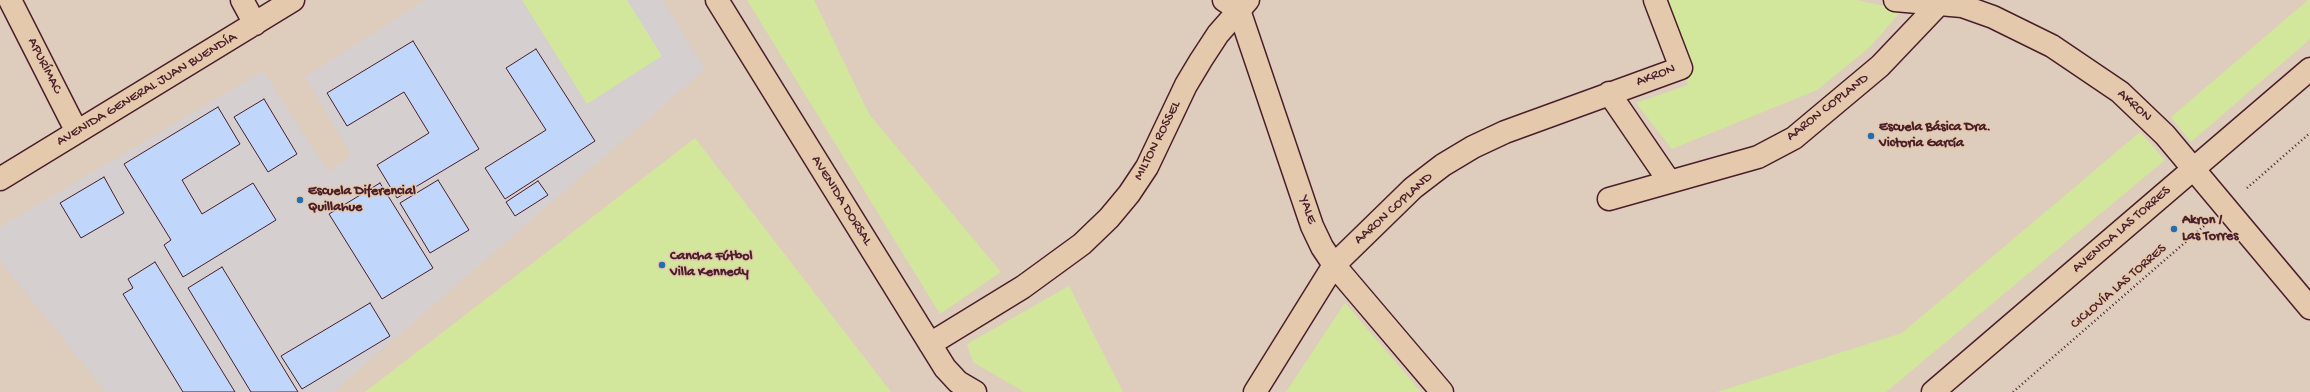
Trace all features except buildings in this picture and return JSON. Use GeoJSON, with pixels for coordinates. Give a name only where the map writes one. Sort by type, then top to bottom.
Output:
{"type":"FeatureCollection","features":[{"type":"Feature","properties":{"kind":"street","name":"APURÍMAC"},"geometry":{"type":"LineString","coordinates":[[10,0],[77,132]]}},
{"type":"Feature","properties":{"kind":"street"},"geometry":{"type":"LineString","coordinates":[[242,0],[255,24]]}},
{"type":"Feature","properties":{"kind":"street","name":"AVENIDA GENERAL JUAN BUENDÍA"},"geometry":{"type":"LineString","coordinates":[[0,179],[293,0]]}},
{"type":"Feature","properties":{"kind":"street","name":"AVENIDA DORSAL"},"geometry":{"type":"LineString","coordinates":[[717,0],[945,368],[958,382],[975,392]]}},
{"type":"Feature","properties":{"kind":"street","name":"AKRON"},"geometry":{"type":"LineString","coordinates":[[1609,93],[1681,68],[1655,0]]}},
{"type":"Feature","properties":{"kind":"street","name":"AKRON"},"geometry":{"type":"LineString","coordinates":[[1895,0],[1962,6],[1993,17],[2052,46],[2120,92],[2145,114],[2194,169],[2310,308]]}},
{"type":"Feature","properties":{"kind":"street","name":"MILTON ROSSEL"},"geometry":{"type":"LineString","coordinates":[[930,344],[1023,287],[1082,244],[1109,218],[1130,194],[1147,167],[1186,85],[1237,3]]}},
{"type":"Feature","properties":{"kind":"street","name":"YALE"},"geometry":{"type":"LineString","coordinates":[[1237,3],[1312,226],[1322,247],[1334,265],[1442,392]]}},
{"type":"Feature","properties":{"kind":"street","name":"AARON COPLAND"},"geometry":{"type":"LineString","coordinates":[[1610,199],[1669,181],[1758,157],[1794,138],[1880,66],[1940,3]]}},
{"type":"Feature","properties":{"kind":"street","name":"AVENIDA LAS TORRES"},"geometry":{"type":"LineString","coordinates":[[1933,392],[2310,69]]}},
{"type":"Feature","properties":{"kind":"street"},"geometry":{"type":"LineString","coordinates":[[1609,93],[1669,181]]}},
{"type":"Feature","properties":{"kind":"street","name":"AARON COPLAND"},"geometry":{"type":"LineString","coordinates":[[1255,392],[1334,265],[1413,188],[1443,165],[1473,147],[1505,132],[1609,93]]}},
{"type":"Feature","properties":{"kind":"path","name":"CICLOVÍA LAS TORRES"},"geometry":{"type":"LineString","coordinates":[[2013,392],[2310,134]]}},
{"type":"Feature","properties":{"kind":"shaded area","name":"Escuela Diferencial Quillahue"},"geometry":{"type":"Polygon","coordinates":[[[425,0],[663,0],[705,69],[333,392],[106,392],[0,261],[0,227],[263,71],[329,172],[351,155],[305,77],[425,0]]]}},
{"type":"Feature","properties":{"kind":"green space"},"geometry":{"type":"Polygon","coordinates":[[[522,0],[627,0],[662,56],[587,104],[522,0]]]}},
{"type":"Feature","properties":{"kind":"green space"},"geometry":{"type":"Polygon","coordinates":[[[747,0],[814,0],[869,114],[1001,272],[940,314],[747,0]]]}},
{"type":"Feature","properties":{"kind":"green space"},"geometry":{"type":"Polygon","coordinates":[[[1660,0],[1857,0],[1902,10],[1870,47],[1817,90],[1672,149],[1636,103],[1688,85],[1660,0]]]}},
{"type":"Feature","properties":{"kind":"green space"},"geometry":{"type":"Polygon","coordinates":[[[2308,0],[2310,0],[2310,39],[2191,142],[2171,117],[2308,0]]]}},
{"type":"Feature","properties":{"kind":"green space"},"geometry":{"type":"Polygon","coordinates":[[[2140,132],[2165,160],[1886,392],[1717,392],[1902,333],[2140,132]]]}},
{"type":"Feature","properties":{"kind":"green space","name":"Cancha Fútbol Villa Kennedy"},"geometry":{"type":"Polygon","coordinates":[[[695,138],[891,392],[365,392],[695,138]]]}},
{"type":"Feature","properties":{"kind":"green space"},"geometry":{"type":"Polygon","coordinates":[[[1069,286],[1123,392],[1024,392],[973,362],[967,344],[1069,286]]]}},
{"type":"Feature","properties":{"kind":"green space"},"geometry":{"type":"Polygon","coordinates":[[[1345,303],[1421,392],[1286,392],[1345,303]]]}},
{"type":"Feature","properties":{"kind":"place","name":"Escuela Básica Dra. Victoria García"},"geometry":{"type":"Point","coordinates":[1871,136]}},
{"type":"Feature","properties":{"kind":"place","name":"Escuela Diferencial Quillahue"},"geometry":{"type":"Point","coordinates":[300,200]}},
{"type":"Feature","properties":{"kind":"place","name":"Akron / Las Torres"},"geometry":{"type":"Point","coordinates":[2174,229]}},
{"type":"Feature","properties":{"kind":"place","name":"Cancha Fútbol Villa Kennedy"},"geometry":{"type":"Point","coordinates":[662,265]}}]}
